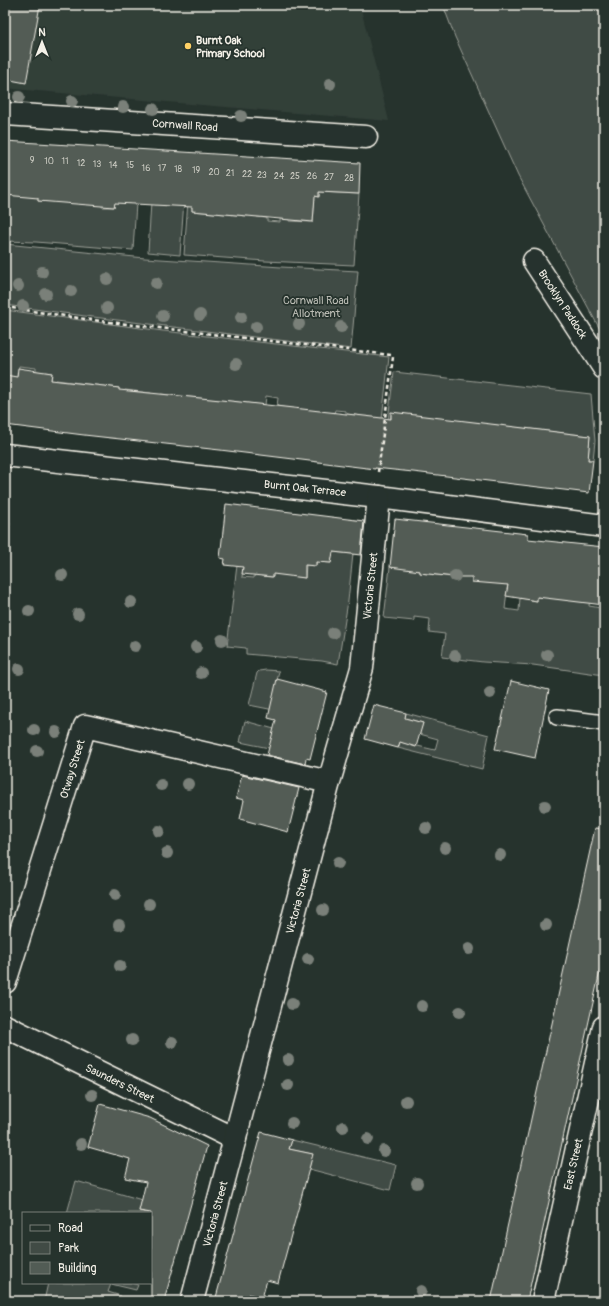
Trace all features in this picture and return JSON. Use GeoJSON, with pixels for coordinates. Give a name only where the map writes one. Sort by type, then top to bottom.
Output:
{"type":"FeatureCollection","features":[{"type":"Feature","properties":{"kind":"street","name":"Cornwall Road"},"geometry":{"type":"LineString","coordinates":[[5,114],[366,137]]}},
{"type":"Feature","properties":{"kind":"street","name":"Brooklyn Paddock"},"geometry":{"type":"LineString","coordinates":[[534,261],[604,368]]}},
{"type":"Feature","properties":{"kind":"street","name":"Burnt Oak Terrace"},"geometry":{"type":"LineString","coordinates":[[5,455],[378,488],[604,526]]}},
{"type":"Feature","properties":{"kind":"street","name":"Victoria Street"},"geometry":{"type":"LineString","coordinates":[[192,1301],[329,782],[362,668],[378,488]]}},
{"type":"Feature","properties":{"kind":"street","name":"Otway Street"},"geometry":{"type":"LineString","coordinates":[[5,982],[85,726],[329,782]]}},
{"type":"Feature","properties":{"kind":"street","name":"Saunders Street"},"geometry":{"type":"LineString","coordinates":[[5,1026],[235,1140]]}},
{"type":"Feature","properties":{"kind":"street","name":"East Street"},"geometry":{"type":"LineString","coordinates":[[543,1301],[604,1027]]}},
{"type":"Feature","properties":{"kind":"lane"},"geometry":{"type":"LineString","coordinates":[[557,717],[604,722]]}},
{"type":"Feature","properties":{"kind":"path"},"geometry":{"type":"LineString","coordinates":[[5,307],[92,320],[392,355],[393,357],[378,488]]}},
{"type":"Feature","properties":{"kind":"shaded area","name":"Burnt Oak Primary School"},"geometry":{"type":"Polygon","coordinates":[[[5,5],[360,5],[389,121],[5,87],[5,5]]]}},
{"type":"Feature","properties":{"kind":"green space"},"geometry":{"type":"Polygon","coordinates":[[[443,5],[604,5],[604,337],[518,176],[455,37],[443,5]]]}},
{"type":"Feature","properties":{"kind":"green space"},"geometry":{"type":"Polygon","coordinates":[[[116,182],[136,203],[133,250],[5,241],[5,195],[38,196],[38,201],[102,201],[102,207],[114,207],[116,182]]]}},
{"type":"Feature","properties":{"kind":"green space"},"geometry":{"type":"Polygon","coordinates":[[[152,185],[185,187],[180,255],[148,252],[152,185]]]}},
{"type":"Feature","properties":{"kind":"green space"},"geometry":{"type":"Polygon","coordinates":[[[189,187],[194,187],[192,211],[248,216],[258,192],[257,217],[267,218],[267,221],[280,222],[282,193],[291,193],[289,221],[313,222],[315,196],[319,196],[319,192],[359,194],[354,265],[265,261],[184,255],[189,187]]]}},
{"type":"Feature","properties":{"kind":"green space","name":"Cornwall Road Allotment"},"geometry":{"type":"Polygon","coordinates":[[[5,244],[145,258],[358,271],[351,349],[5,305],[5,244]]]}},
{"type":"Feature","properties":{"kind":"green space"},"geometry":{"type":"Polygon","coordinates":[[[5,310],[163,331],[389,357],[382,419],[346,414],[346,411],[335,410],[333,417],[277,406],[278,398],[266,396],[263,424],[255,404],[161,394],[159,412],[151,393],[125,390],[118,396],[119,388],[56,380],[49,400],[52,373],[36,371],[36,368],[19,366],[15,396],[5,375],[5,310]]]}},
{"type":"Feature","properties":{"kind":"green space"},"geometry":{"type":"Polygon","coordinates":[[[394,372],[591,394],[595,441],[593,460],[588,460],[590,436],[391,413],[389,436],[386,436],[394,372]]]}},
{"type":"Feature","properties":{"kind":"green space"},"geometry":{"type":"Polygon","coordinates":[[[5,521],[10,522],[5,561],[5,521]]]}},
{"type":"Feature","properties":{"kind":"green space"},"geometry":{"type":"Polygon","coordinates":[[[240,541],[246,542],[242,577],[254,578],[258,543],[265,544],[261,576],[272,577],[273,572],[305,578],[306,565],[316,566],[318,550],[321,562],[331,563],[333,552],[353,554],[348,601],[338,664],[322,661],[246,654],[246,648],[227,646],[240,541]]]}},
{"type":"Feature","properties":{"kind":"green space"},"geometry":{"type":"Polygon","coordinates":[[[453,558],[471,572],[470,577],[472,577],[472,582],[508,581],[505,609],[519,611],[520,598],[537,601],[537,597],[592,581],[589,606],[601,608],[600,615],[604,615],[604,675],[533,665],[483,662],[442,657],[445,634],[429,632],[430,619],[414,617],[414,621],[384,618],[390,567],[420,567],[420,573],[451,577],[453,558]]]}},
{"type":"Feature","properties":{"kind":"green space"},"geometry":{"type":"Polygon","coordinates":[[[259,671],[279,671],[276,686],[279,711],[249,705],[257,673],[259,671]]]}},
{"type":"Feature","properties":{"kind":"green space"},"geometry":{"type":"Polygon","coordinates":[[[406,713],[489,735],[482,769],[398,748],[400,742],[435,750],[438,739],[416,733],[418,729],[421,729],[423,723],[405,718],[406,713]]]}},
{"type":"Feature","properties":{"kind":"green space"},"geometry":{"type":"Polygon","coordinates":[[[245,721],[285,732],[269,748],[240,742],[245,721]]]}},
{"type":"Feature","properties":{"kind":"green space"},"geometry":{"type":"Polygon","coordinates":[[[292,1140],[396,1165],[390,1190],[309,1169],[312,1154],[289,1149],[292,1140]]]}},
{"type":"Feature","properties":{"kind":"green space"},"geometry":{"type":"Polygon","coordinates":[[[76,1181],[142,1200],[139,1211],[144,1212],[67,1212],[76,1181]]]}},
{"type":"Feature","properties":{"kind":"green space"},"geometry":{"type":"Polygon","coordinates":[[[48,1284],[111,1284],[108,1292],[121,1296],[119,1301],[44,1301],[48,1284]]]}},
{"type":"Feature","properties":{"kind":"green space"},"geometry":{"type":"Polygon","coordinates":[[[111,1284],[134,1284],[138,1285],[136,1290],[111,1284]]]}},
{"type":"Feature","properties":{"kind":"building"},"geometry":{"type":"Polygon","coordinates":[[[5,5],[40,5],[26,83],[5,79],[5,5]]]}},
{"type":"Feature","properties":{"kind":"building"},"geometry":{"type":"Polygon","coordinates":[[[5,141],[360,163],[359,194],[319,192],[319,197],[315,196],[313,222],[192,211],[192,207],[115,203],[114,207],[38,201],[38,198],[5,195],[5,141]]]}},
{"type":"Feature","properties":{"kind":"building"},"geometry":{"type":"Polygon","coordinates":[[[18,368],[52,373],[51,380],[119,388],[119,390],[391,419],[391,412],[590,436],[588,460],[593,460],[589,493],[5,425],[5,375],[17,377],[18,368]]]}},
{"type":"Feature","properties":{"kind":"building"},"geometry":{"type":"Polygon","coordinates":[[[226,504],[364,521],[361,555],[333,552],[331,563],[316,562],[316,566],[305,565],[305,578],[273,574],[273,577],[242,574],[243,567],[224,565],[225,559],[220,558],[226,504]]]}},
{"type":"Feature","properties":{"kind":"building"},"geometry":{"type":"Polygon","coordinates":[[[395,519],[528,534],[528,539],[604,547],[604,605],[537,597],[537,601],[506,596],[508,585],[472,582],[472,577],[454,577],[420,573],[420,571],[390,567],[395,519]]]}},
{"type":"Feature","properties":{"kind":"building"},"geometry":{"type":"Polygon","coordinates":[[[277,679],[327,692],[310,759],[306,758],[305,764],[267,755],[276,720],[268,718],[277,679]]]}},
{"type":"Feature","properties":{"kind":"building"},"geometry":{"type":"Polygon","coordinates":[[[511,681],[549,690],[535,758],[495,749],[511,681]]]}},
{"type":"Feature","properties":{"kind":"building"},"geometry":{"type":"Polygon","coordinates":[[[374,705],[406,713],[405,718],[423,723],[416,747],[400,742],[398,748],[365,739],[374,705]]]}},
{"type":"Feature","properties":{"kind":"building"},"geometry":{"type":"Polygon","coordinates":[[[242,775],[299,788],[288,832],[240,819],[244,800],[236,798],[242,775]]]}},
{"type":"Feature","properties":{"kind":"building"},"geometry":{"type":"Polygon","coordinates":[[[595,828],[604,829],[604,953],[527,1301],[491,1301],[595,828]]]}},
{"type":"Feature","properties":{"kind":"building"},"geometry":{"type":"Polygon","coordinates":[[[100,1104],[150,1118],[207,1146],[164,1301],[151,1301],[152,1212],[139,1211],[146,1182],[125,1178],[130,1159],[88,1147],[100,1104]]]}},
{"type":"Feature","properties":{"kind":"building"},"geometry":{"type":"Polygon","coordinates":[[[261,1132],[292,1140],[289,1149],[313,1154],[278,1283],[267,1280],[262,1298],[249,1294],[247,1301],[215,1301],[261,1132]]]}},
{"type":"Feature","properties":{"kind":"place","name":"Burnt Oak Primary School"},"geometry":{"type":"Point","coordinates":[188,46]}}]}
